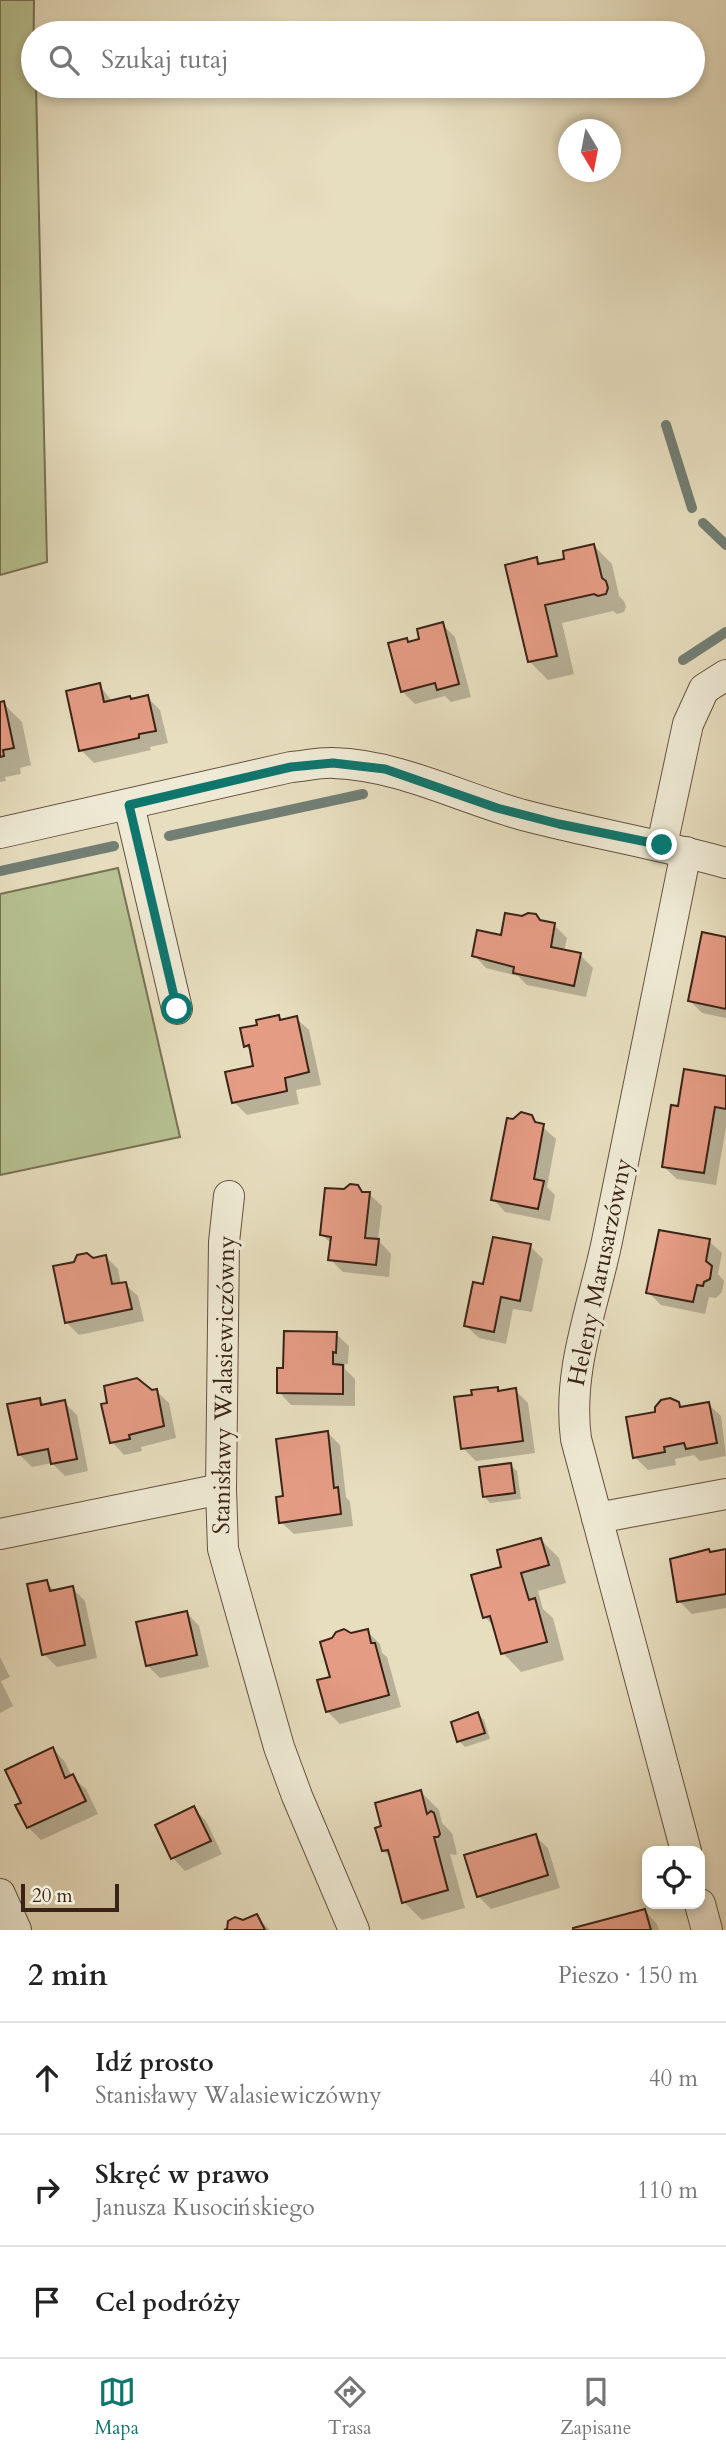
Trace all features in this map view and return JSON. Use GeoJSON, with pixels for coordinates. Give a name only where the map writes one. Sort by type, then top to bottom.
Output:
{"type":"FeatureCollection","features":[{"type":"Feature","properties":{"kind":"street","name":"Heleny Marusarzówny"},"geometry":{"type":"LineString","coordinates":[[685,1846],[576,1439],[573,1413],[578,1353],[604,1254],[674,849],[688,724],[704,689],[726,675]]}},
{"type":"Feature","properties":{"kind":"street"},"geometry":{"type":"LineString","coordinates":[[0,833],[291,767],[333,763],[385,769],[497,808],[726,863]]}},
{"type":"Feature","properties":{"kind":"street"},"geometry":{"type":"LineString","coordinates":[[129,805],[177,1009]]}},
{"type":"Feature","properties":{"kind":"street","name":"Stanisławy Walasiewiczówny"},"geometry":{"type":"LineString","coordinates":[[229,1196],[224,1242],[221,1489],[223,1549],[279,1747],[354,1930]]}},
{"type":"Feature","properties":{"kind":"street"},"geometry":{"type":"LineString","coordinates":[[0,1534],[221,1489]]}},
{"type":"Feature","properties":{"kind":"street"},"geometry":{"type":"LineString","coordinates":[[597,1518],[726,1494]]}},
{"type":"Feature","properties":{"kind":"street"},"geometry":{"type":"LineString","coordinates":[[0,1894],[16,1930]]}},
{"type":"Feature","properties":{"kind":"street"},"geometry":{"type":"LineString","coordinates":[[701,1909],[707,1930]]}},
{"type":"Feature","properties":{"kind":"green space"},"geometry":{"type":"Polygon","coordinates":[[[0,0],[34,0],[34,21],[21,21],[21,98],[36,98],[47,562],[0,575],[0,0]]]}},
{"type":"Feature","properties":{"kind":"green space"},"geometry":{"type":"Polygon","coordinates":[[[118,868],[180,1137],[0,1175],[0,894],[118,868]]]}},
{"type":"Feature","properties":{"kind":"building"},"geometry":{"type":"Polygon","coordinates":[[[594,544],[602,578],[608,588],[606,594],[594,594],[545,605],[557,656],[528,662],[505,565],[537,557],[538,564],[564,559],[563,551],[594,544]]]}},
{"type":"Feature","properties":{"kind":"building"},"geometry":{"type":"Polygon","coordinates":[[[443,622],[459,684],[437,690],[435,683],[401,692],[388,643],[407,638],[408,642],[419,639],[417,629],[443,622]]]}},
{"type":"Feature","properties":{"kind":"building"},"geometry":{"type":"Polygon","coordinates":[[[100,683],[104,702],[148,695],[156,731],[139,734],[139,738],[79,751],[66,691],[100,683]]]}},
{"type":"Feature","properties":{"kind":"building"},"geometry":{"type":"Polygon","coordinates":[[[4,701],[14,748],[3,750],[4,756],[0,757],[0,702],[4,701]]]}},
{"type":"Feature","properties":{"kind":"building"},"geometry":{"type":"Polygon","coordinates":[[[505,913],[522,916],[528,913],[536,914],[540,920],[555,923],[551,947],[581,953],[574,986],[513,973],[514,967],[472,956],[477,930],[501,935],[505,913]]]}},
{"type":"Feature","properties":{"kind":"building"},"geometry":{"type":"Polygon","coordinates":[[[702,932],[726,937],[726,1009],[688,1001],[702,932]]]}},
{"type":"Feature","properties":{"kind":"building"},"geometry":{"type":"Polygon","coordinates":[[[279,1015],[280,1020],[297,1016],[309,1072],[285,1078],[287,1091],[232,1103],[225,1072],[253,1066],[249,1045],[244,1047],[240,1028],[257,1025],[256,1020],[279,1015]]]}},
{"type":"Feature","properties":{"kind":"building"},"geometry":{"type":"Polygon","coordinates":[[[684,1069],[726,1076],[726,1109],[715,1107],[704,1173],[662,1167],[671,1105],[678,1106],[684,1069]]]}},
{"type":"Feature","properties":{"kind":"building"},"geometry":{"type":"Polygon","coordinates":[[[521,1112],[532,1115],[535,1122],[544,1124],[534,1179],[544,1181],[538,1209],[491,1200],[507,1118],[513,1119],[521,1112]]]}},
{"type":"Feature","properties":{"kind":"building"},"geometry":{"type":"Polygon","coordinates":[[[350,1184],[358,1185],[362,1192],[370,1192],[365,1238],[379,1239],[376,1265],[328,1260],[331,1237],[320,1235],[325,1188],[344,1189],[350,1184]]]}},
{"type":"Feature","properties":{"kind":"building"},"geometry":{"type":"Polygon","coordinates":[[[659,1230],[710,1239],[706,1261],[712,1266],[710,1279],[704,1282],[703,1286],[697,1285],[693,1302],[646,1293],[659,1230]]]}},
{"type":"Feature","properties":{"kind":"building"},"geometry":{"type":"Polygon","coordinates":[[[493,1237],[531,1244],[520,1301],[501,1297],[494,1332],[464,1326],[473,1282],[483,1284],[493,1237]]]}},
{"type":"Feature","properties":{"kind":"building"},"geometry":{"type":"Polygon","coordinates":[[[87,1253],[93,1258],[106,1255],[112,1284],[126,1282],[132,1309],[65,1323],[53,1266],[74,1262],[77,1255],[87,1253]]]}},
{"type":"Feature","properties":{"kind":"building"},"geometry":{"type":"Polygon","coordinates":[[[284,1331],[337,1332],[333,1364],[343,1365],[343,1394],[277,1393],[277,1368],[283,1368],[284,1331]]]}},
{"type":"Feature","properties":{"kind":"building"},"geometry":{"type":"Polygon","coordinates":[[[137,1378],[152,1390],[157,1389],[164,1426],[129,1435],[130,1439],[110,1443],[101,1404],[107,1403],[104,1386],[137,1378]]]}},
{"type":"Feature","properties":{"kind":"building"},"geometry":{"type":"Polygon","coordinates":[[[498,1387],[498,1391],[516,1388],[523,1441],[461,1449],[454,1397],[472,1395],[471,1390],[498,1387]]]}},
{"type":"Feature","properties":{"kind":"building"},"geometry":{"type":"Polygon","coordinates":[[[40,1398],[41,1405],[65,1400],[77,1459],[51,1464],[48,1449],[18,1455],[7,1404],[40,1398]]]}},
{"type":"Feature","properties":{"kind":"building"},"geometry":{"type":"Polygon","coordinates":[[[670,1398],[679,1402],[680,1407],[709,1402],[717,1443],[686,1449],[684,1443],[664,1447],[665,1452],[633,1458],[626,1417],[655,1412],[655,1407],[661,1400],[670,1398]]]}},
{"type":"Feature","properties":{"kind":"building"},"geometry":{"type":"Polygon","coordinates":[[[328,1431],[334,1488],[338,1487],[341,1514],[279,1523],[276,1497],[283,1496],[276,1439],[328,1431]]]}},
{"type":"Feature","properties":{"kind":"building"},"geometry":{"type":"Polygon","coordinates":[[[511,1463],[515,1493],[483,1497],[479,1467],[511,1463]]]}},
{"type":"Feature","properties":{"kind":"building"},"geometry":{"type":"Polygon","coordinates":[[[541,1538],[549,1565],[521,1573],[529,1600],[535,1598],[547,1642],[501,1654],[490,1616],[483,1618],[471,1575],[501,1567],[497,1550],[541,1538]]]}},
{"type":"Feature","properties":{"kind":"building"},"geometry":{"type":"Polygon","coordinates":[[[709,1549],[710,1552],[726,1549],[726,1594],[677,1602],[670,1559],[709,1549]]]}},
{"type":"Feature","properties":{"kind":"building"},"geometry":{"type":"Polygon","coordinates":[[[47,1580],[50,1591],[73,1586],[85,1645],[42,1655],[27,1584],[47,1580]]]}},
{"type":"Feature","properties":{"kind":"building"},"geometry":{"type":"Polygon","coordinates":[[[187,1611],[197,1655],[146,1666],[136,1622],[187,1611]]]}},
{"type":"Feature","properties":{"kind":"building"},"geometry":{"type":"Polygon","coordinates":[[[344,1629],[351,1633],[368,1629],[371,1643],[375,1643],[389,1695],[326,1712],[317,1680],[330,1677],[320,1642],[332,1638],[336,1632],[344,1629]]]}},
{"type":"Feature","properties":{"kind":"building"},"geometry":{"type":"Polygon","coordinates":[[[478,1712],[485,1733],[457,1742],[451,1722],[478,1712]]]}},
{"type":"Feature","properties":{"kind":"building"},"geometry":{"type":"Polygon","coordinates":[[[53,1747],[65,1778],[73,1774],[86,1801],[27,1828],[15,1805],[21,1803],[5,1770],[53,1747]]]}},
{"type":"Feature","properties":{"kind":"building"},"geometry":{"type":"Polygon","coordinates":[[[421,1790],[427,1814],[431,1811],[434,1813],[440,1834],[434,1837],[448,1890],[402,1903],[388,1850],[382,1851],[375,1828],[381,1826],[375,1803],[421,1790]]]}},
{"type":"Feature","properties":{"kind":"building"},"geometry":{"type":"Polygon","coordinates":[[[194,1806],[211,1841],[171,1859],[155,1825],[194,1806]]]}},
{"type":"Feature","properties":{"kind":"building"},"geometry":{"type":"Polygon","coordinates":[[[536,1834],[548,1875],[477,1897],[464,1855],[536,1834]]]}},
{"type":"Feature","properties":{"kind":"building"},"geometry":{"type":"Polygon","coordinates":[[[645,1909],[651,1930],[573,1930],[645,1909]]]}},
{"type":"Feature","properties":{"kind":"building"},"geometry":{"type":"Polygon","coordinates":[[[257,1914],[265,1930],[224,1930],[227,1929],[228,1921],[235,1917],[243,1920],[257,1914]]]}},
{"type":"Feature","properties":{"kind":"waterway"},"geometry":{"type":"LineString","coordinates":[[666,425],[692,508]]}},
{"type":"Feature","properties":{"kind":"waterway"},"geometry":{"type":"LineString","coordinates":[[703,523],[726,545]]}},
{"type":"Feature","properties":{"kind":"waterway"},"geometry":{"type":"LineString","coordinates":[[683,660],[726,632]]}},
{"type":"Feature","properties":{"kind":"waterway"},"geometry":{"type":"LineString","coordinates":[[169,836],[363,794]]}},
{"type":"Feature","properties":{"kind":"waterway"},"geometry":{"type":"LineString","coordinates":[[0,871],[114,846]]}},
{"type":"Feature","properties":{"kind":"route"},"geometry":{"type":"LineString","coordinates":[[177,1009],[129,805],[291,767],[333,763],[385,769],[497,808],[662,845]]}}]}
